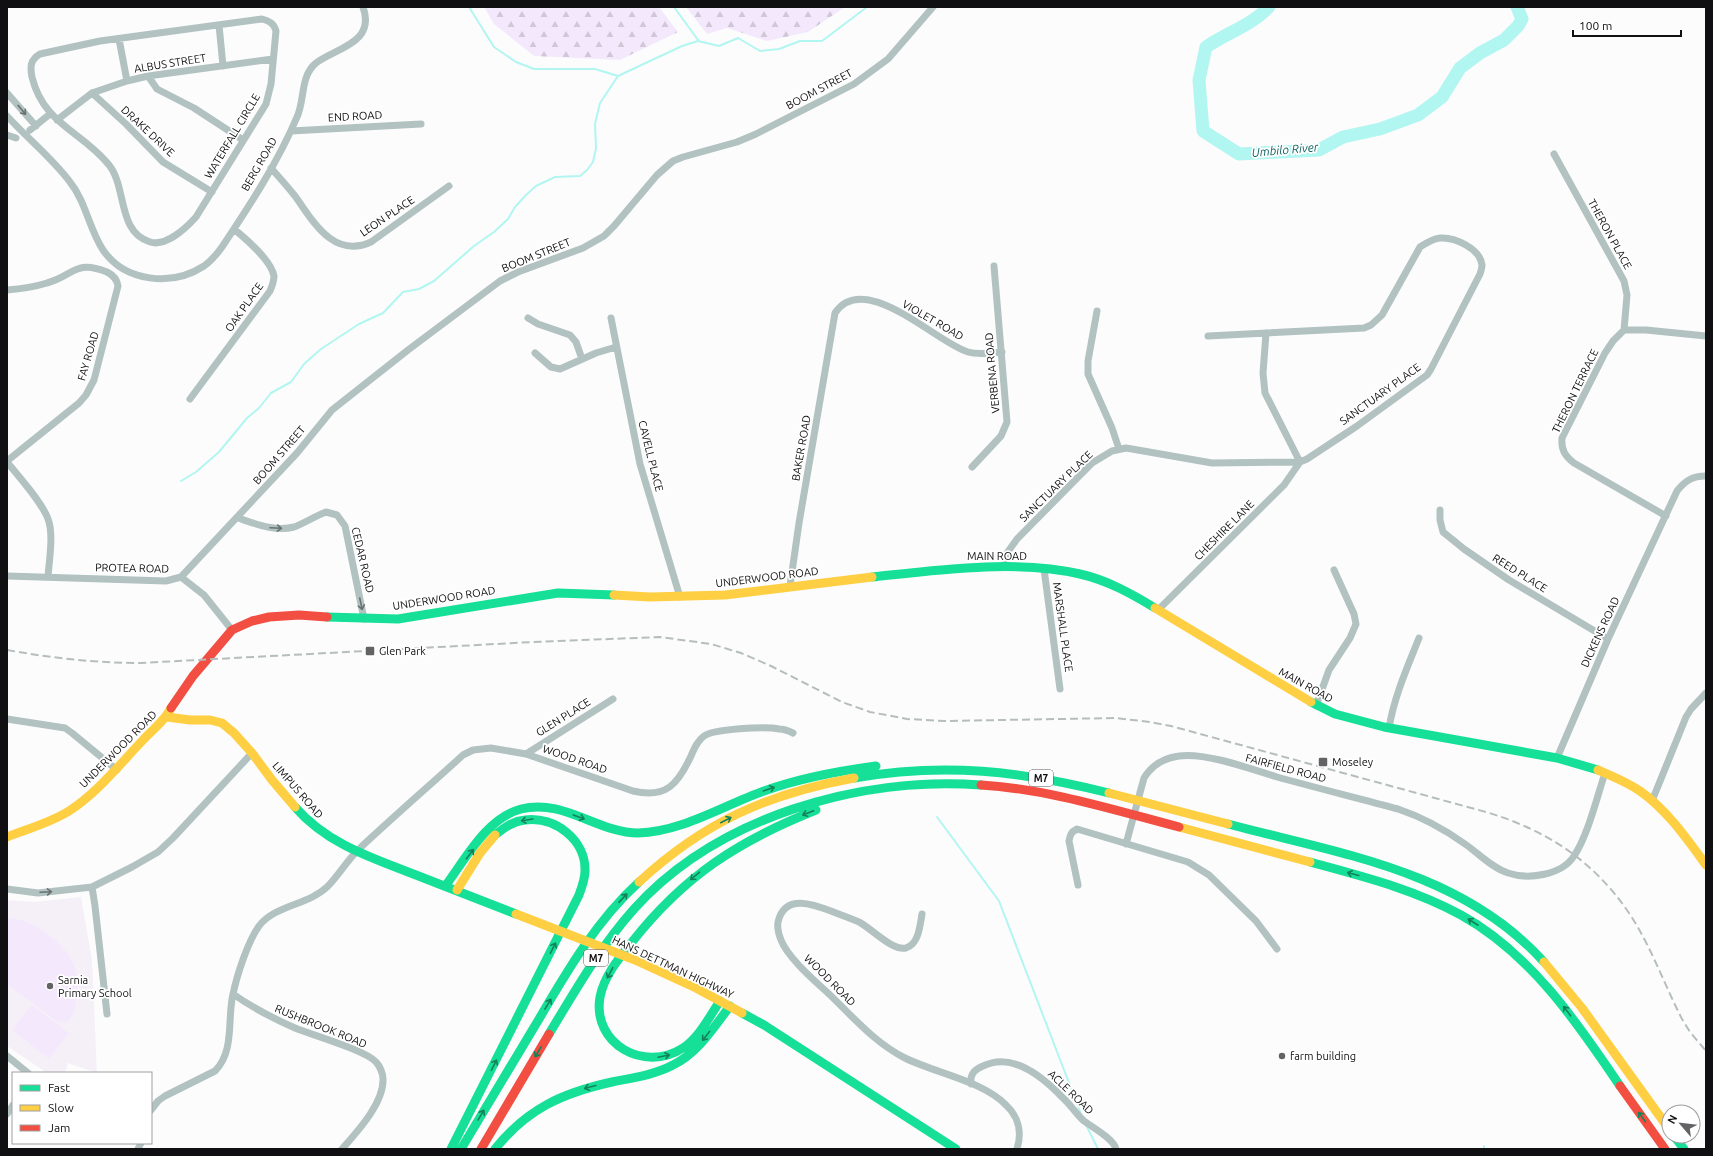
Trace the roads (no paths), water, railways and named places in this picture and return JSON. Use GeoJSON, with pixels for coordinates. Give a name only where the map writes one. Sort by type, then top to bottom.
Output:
{"type":"FeatureCollection","features":[{"type":"Feature","properties":{"kind":"main road","name":"MAIN ROAD"},"geometry":{"type":"LineString","coordinates":[[878,576],[917,572],[1004,567],[1044,568],[1080,574],[1099,580],[1131,594],[1316,706],[1335,714],[1357,721],[1389,728],[1557,758],[1605,773],[1630,785],[1652,801],[1670,817],[1706,865]]}},
{"type":"Feature","properties":{"kind":"main road","name":"UNDERWOOD ROAD"},"geometry":{"type":"LineString","coordinates":[[7,837],[37,827],[69,811],[89,796],[117,770],[143,740],[167,717],[175,701],[193,676],[232,630],[252,621],[286,615],[364,619],[411,618],[506,600],[558,593],[680,597],[725,595],[878,576]]}},
{"type":"Feature","properties":{"kind":"main road","name":"LIMPUS ROAD"},"geometry":{"type":"LineString","coordinates":[[167,717],[190,720],[215,720],[234,733],[307,821],[331,839],[357,852]]}},
{"type":"Feature","properties":{"kind":"main road"},"geometry":{"type":"LineString","coordinates":[[446,885],[486,832],[502,818],[520,809],[532,807],[549,808],[607,827],[638,833],[673,827],[775,787],[836,772],[905,764],[931,765],[954,769]]}},
{"type":"Feature","properties":{"kind":"main road","name":"M7"},"geometry":{"type":"LineString","coordinates":[[461,1149],[555,991],[596,928],[636,884],[678,848],[706,830],[738,814],[771,799],[804,789],[844,780],[883,774],[954,769],[1008,773],[1077,784],[1381,865],[1433,883],[1461,896],[1515,932],[1561,979],[1661,1118]]}},
{"type":"Feature","properties":{"kind":"main road","name":"M7"},"geometry":{"type":"LineString","coordinates":[[481,1149],[595,959],[634,909],[675,871],[716,843],[765,818],[817,801],[885,788],[937,784],[972,784],[1052,794],[1144,817],[1388,883],[1438,902],[1476,923],[1496,938],[1530,968],[1568,1013],[1665,1149]]}},
{"type":"Feature","properties":{"kind":"main road"},"geometry":{"type":"LineString","coordinates":[[720,1000],[696,1036],[683,1048],[668,1056],[653,1058],[637,1057],[614,1043],[605,1030],[600,1012],[600,999],[603,987],[615,965],[647,921],[667,900],[700,872],[749,839],[782,823],[829,805],[885,788]]}},
{"type":"Feature","properties":{"kind":"main road"},"geometry":{"type":"LineString","coordinates":[[451,1149],[579,895],[585,869],[583,857],[577,844],[568,833],[559,826],[537,819],[523,820],[511,824],[492,838],[474,862],[457,890]]}},
{"type":"Feature","properties":{"kind":"main road","name":"HANS DETTMAN HIGHWAY"},"geometry":{"type":"LineString","coordinates":[[357,852],[446,885],[634,960],[720,1000],[782,1037],[956,1149]]}},
{"type":"Feature","properties":{"kind":"main road"},"geometry":{"type":"LineString","coordinates":[[495,1149],[524,1119],[551,1100],[582,1089],[634,1077],[674,1065],[690,1055],[730,1006]]}},
{"type":"Feature","properties":{"kind":"street","name":"BERG ROAD"},"geometry":{"type":"LineString","coordinates":[[7,116],[70,182],[79,196],[103,250],[112,261],[124,270],[148,278],[161,280],[175,278],[204,266],[214,258],[234,229],[291,131],[301,109],[304,83],[310,70],[316,63],[346,48],[359,36],[365,23],[366,14],[363,7]]}},
{"type":"Feature","properties":{"kind":"street","name":"BOOM STREET"},"geometry":{"type":"LineString","coordinates":[[181,577],[238,518],[297,453],[332,410],[408,350],[500,281],[518,272],[566,255],[594,242],[614,226],[657,175],[673,161],[737,142],[772,126],[854,84],[876,69],[896,51],[933,7]]}},
{"type":"Feature","properties":{"kind":"street","name":"WATERFALL CIRCLE"},"geometry":{"type":"LineString","coordinates":[[262,19],[272,23],[276,32],[270,93],[266,104],[196,217],[180,231],[167,240],[160,242],[144,240],[138,236],[130,224],[117,182],[109,165],[50,114],[41,99],[33,80],[31,69],[34,58],[48,53],[100,41],[119,39],[262,19]]}},
{"type":"Feature","properties":{"kind":"street"},"geometry":{"type":"LineString","coordinates":[[219,25],[223,66]]}},
{"type":"Feature","properties":{"kind":"street"},"geometry":{"type":"LineString","coordinates":[[119,39],[127,81]]}},
{"type":"Feature","properties":{"kind":"street","name":"ALBUS STREET"},"geometry":{"type":"LineString","coordinates":[[57,120],[92,94],[127,81],[148,76],[273,59]]}},
{"type":"Feature","properties":{"kind":"street"},"geometry":{"type":"LineString","coordinates":[[148,76],[157,89],[194,108],[244,140]]}},
{"type":"Feature","properties":{"kind":"street"},"geometry":{"type":"LineString","coordinates":[[7,93],[33,128],[50,114]]}},
{"type":"Feature","properties":{"kind":"street","name":"DRAKE DRIVE"},"geometry":{"type":"LineString","coordinates":[[92,94],[126,124],[163,162],[212,192]]}},
{"type":"Feature","properties":{"kind":"street","name":"END ROAD"},"geometry":{"type":"LineString","coordinates":[[291,131],[421,124]]}},
{"type":"Feature","properties":{"kind":"street"},"geometry":{"type":"LineString","coordinates":[[7,135],[16,138]]}},
{"type":"Feature","properties":{"kind":"street","name":"THERON PLACE"},"geometry":{"type":"LineString","coordinates":[[1554,154],[1624,281],[1627,295],[1624,330]]}},
{"type":"Feature","properties":{"kind":"street","name":"LEON PLACE"},"geometry":{"type":"LineString","coordinates":[[270,168],[287,185],[321,232],[332,240],[355,246],[371,242],[449,186]]}},
{"type":"Feature","properties":{"kind":"street","name":"OAK PLACE"},"geometry":{"type":"LineString","coordinates":[[190,399],[270,291],[274,282],[271,269],[266,262],[251,243],[234,229]]}},
{"type":"Feature","properties":{"kind":"street","name":"SANCTUARY PLACE"},"geometry":{"type":"LineString","coordinates":[[1004,567],[1008,553],[1017,540],[1092,463],[1102,456],[1119,449],[1139,450],[1212,463],[1300,462],[1357,426],[1426,376],[1432,369],[1480,274],[1482,265],[1476,254],[1466,246],[1448,239],[1438,238],[1420,247],[1382,316],[1371,325],[1359,328],[1208,336]]}},
{"type":"Feature","properties":{"kind":"street","name":"FAY ROAD"},"geometry":{"type":"LineString","coordinates":[[7,290],[55,281],[74,270],[90,266],[110,274],[117,281],[117,292],[94,380],[88,391],[78,403],[7,461]]}},
{"type":"Feature","properties":{"kind":"street","name":"VERBENA ROAD"},"geometry":{"type":"LineString","coordinates":[[972,467],[995,444],[1005,429],[1007,412],[994,266]]}},
{"type":"Feature","properties":{"kind":"street","name":"VIOLET ROAD"},"geometry":{"type":"LineString","coordinates":[[835,312],[843,304],[857,298],[864,299],[913,319],[960,349],[976,353],[1002,352]]}},
{"type":"Feature","properties":{"kind":"street"},"geometry":{"type":"LineString","coordinates":[[1097,311],[1088,361],[1088,374],[1112,428],[1119,449]]}},
{"type":"Feature","properties":{"kind":"street","name":"BAKER ROAD"},"geometry":{"type":"LineString","coordinates":[[790,586],[799,523],[835,312]]}},
{"type":"Feature","properties":{"kind":"street"},"geometry":{"type":"LineString","coordinates":[[528,318],[544,326],[570,335],[576,342],[582,359]]}},
{"type":"Feature","properties":{"kind":"street","name":"CAVELL PLACE"},"geometry":{"type":"LineString","coordinates":[[611,318],[640,464],[680,597]]}},
{"type":"Feature","properties":{"kind":"street"},"geometry":{"type":"LineString","coordinates":[[1624,330],[1646,330],[1706,336]]}},
{"type":"Feature","properties":{"kind":"street","name":"THERON TERRACE"},"geometry":{"type":"LineString","coordinates":[[1624,330],[1613,341],[1605,353],[1562,438],[1563,452],[1574,463],[1666,516]]}},
{"type":"Feature","properties":{"kind":"street"},"geometry":{"type":"LineString","coordinates":[[1266,333],[1264,373],[1265,393],[1300,462]]}},
{"type":"Feature","properties":{"kind":"street"},"geometry":{"type":"LineString","coordinates":[[534,353],[555,369],[560,369],[603,350],[616,347]]}},
{"type":"Feature","properties":{"kind":"street"},"geometry":{"type":"LineString","coordinates":[[7,461],[43,509],[48,519],[50,530],[48,577]]}},
{"type":"Feature","properties":{"kind":"street","name":"CHESHIRE LANE"},"geometry":{"type":"LineString","coordinates":[[1159,610],[1284,485],[1300,462]]}},
{"type":"Feature","properties":{"kind":"street","name":"DICKENS ROAD"},"geometry":{"type":"LineString","coordinates":[[1557,758],[1608,639],[1677,491],[1683,484],[1693,477],[1706,476]]}},
{"type":"Feature","properties":{"kind":"street","name":"REED PLACE"},"geometry":{"type":"LineString","coordinates":[[1440,510],[1440,520],[1443,532],[1464,549],[1509,580],[1608,639]]}},
{"type":"Feature","properties":{"kind":"street","name":"CEDAR ROAD"},"geometry":{"type":"LineString","coordinates":[[238,518],[270,528],[282,528],[294,527],[326,512],[336,515],[345,526],[364,619]]}},
{"type":"Feature","properties":{"kind":"street","name":"MARSHALL PLACE"},"geometry":{"type":"LineString","coordinates":[[1044,568],[1060,689]]}},
{"type":"Feature","properties":{"kind":"street"},"geometry":{"type":"LineString","coordinates":[[1316,706],[1329,670],[1350,638],[1356,624],[1354,614],[1334,570]]}},
{"type":"Feature","properties":{"kind":"street","name":"PROTEA ROAD"},"geometry":{"type":"LineString","coordinates":[[7,576],[166,581],[181,577],[204,595],[232,630]]}},
{"type":"Feature","properties":{"kind":"street"},"geometry":{"type":"LineString","coordinates":[[1389,728],[1392,710],[1397,694],[1419,638]]}},
{"type":"Feature","properties":{"kind":"street"},"geometry":{"type":"LineString","coordinates":[[1652,801],[1686,717],[1691,709],[1706,693]]}},
{"type":"Feature","properties":{"kind":"street","name":"GLEN PLACE"},"geometry":{"type":"LineString","coordinates":[[526,754],[613,699]]}},
{"type":"Feature","properties":{"kind":"street"},"geometry":{"type":"LineString","coordinates":[[7,719],[64,728],[117,770]]}},
{"type":"Feature","properties":{"kind":"street","name":"WOOD ROAD"},"geometry":{"type":"LineString","coordinates":[[357,852],[463,755],[473,750],[491,748],[526,754],[633,791],[650,794],[660,793],[674,784],[688,763],[699,740],[705,735],[722,730],[764,728],[779,729],[793,733]]}},
{"type":"Feature","properties":{"kind":"street"},"geometry":{"type":"LineString","coordinates":[[7,889],[38,893],[92,887],[158,852],[173,838],[252,753]]}},
{"type":"Feature","properties":{"kind":"street","name":"FAIRFIELD ROAD"},"geometry":{"type":"LineString","coordinates":[[1126,844],[1144,778],[1153,766],[1170,758],[1192,756],[1210,759],[1413,814],[1452,835],[1506,872],[1517,875],[1529,875],[1555,872],[1563,867],[1575,855],[1589,822],[1605,773]]}},
{"type":"Feature","properties":{"kind":"street"},"geometry":{"type":"LineString","coordinates":[[1078,885],[1069,841],[1073,831],[1077,828],[1188,862],[1209,875],[1256,921],[1277,949]]}},
{"type":"Feature","properties":{"kind":"street"},"geometry":{"type":"LineString","coordinates":[[152,1109],[158,1101],[165,1096],[215,1071],[221,1066],[228,1048],[233,994],[249,946],[259,926],[272,915],[310,899],[327,887],[357,852]]}},
{"type":"Feature","properties":{"kind":"street"},"geometry":{"type":"LineString","coordinates":[[92,887],[96,906],[107,1014]]}},
{"type":"Feature","properties":{"kind":"street","name":"WOOD ROAD"},"geometry":{"type":"LineString","coordinates":[[922,914],[917,936],[913,943],[908,947],[903,948],[890,944],[858,922],[812,904],[795,904],[788,907],[782,913],[778,923],[778,932],[781,941],[795,960],[870,1034],[895,1053],[906,1059],[971,1084],[999,1099],[1014,1113],[1018,1122],[1020,1131],[1017,1149]]}},
{"type":"Feature","properties":{"kind":"street","name":"RUSHBROOK ROAD"},"geometry":{"type":"LineString","coordinates":[[233,994],[266,1015],[360,1053],[377,1062],[383,1077],[382,1090],[378,1100],[359,1129],[342,1149]]}},
{"type":"Feature","properties":{"kind":"street"},"geometry":{"type":"LineString","coordinates":[[7,1056],[27,1072]]}},
{"type":"Feature","properties":{"kind":"street","name":"ACLE ROAD"},"geometry":{"type":"LineString","coordinates":[[971,1084],[972,1073],[976,1069],[988,1063],[1014,1063],[1026,1067],[1050,1086],[1084,1120],[1108,1139],[1116,1148]]}},
{"type":"Feature","properties":{"kind":"waterway"},"geometry":{"type":"LineString","coordinates":[[469,7],[494,47],[516,62],[534,69],[595,69],[618,76]]}},
{"type":"Feature","properties":{"kind":"waterway"},"geometry":{"type":"LineString","coordinates":[[674,7],[698,40]]}},
{"type":"Feature","properties":{"kind":"waterway"},"geometry":{"type":"LineString","coordinates":[[181,481],[196,472],[219,452],[247,418],[259,408],[271,393],[291,382],[304,364],[321,349],[359,324],[383,313],[403,292],[419,289],[434,281],[508,219],[515,207],[536,186],[555,177],[580,176],[587,170],[593,162],[596,148],[595,124],[600,103],[618,76],[682,46],[698,41],[719,46],[738,38],[760,51],[779,49],[800,41],[822,41],[867,7]]}},
{"type":"Feature","properties":{"kind":"waterway","name":"Umbilo River"},"geometry":{"type":"LineString","coordinates":[[1269,7],[1254,20],[1206,47],[1199,80],[1203,131],[1239,154],[1319,150],[1343,137],[1380,129],[1418,115],[1442,97],[1460,68],[1480,53],[1504,40],[1518,26],[1522,19],[1517,7]]}},
{"type":"Feature","properties":{"kind":"waterway"},"geometry":{"type":"LineString","coordinates":[[937,817],[999,901],[1081,1114]]}},
{"type":"Feature","properties":{"kind":"waterway"},"geometry":{"type":"LineString","coordinates":[[1086,1125],[1098,1149]]}},
{"type":"Feature","properties":{"kind":"railway"},"geometry":{"type":"LineString","coordinates":[[7,650],[74,660],[141,663],[533,642],[660,637],[711,644],[741,653],[771,666],[842,702],[870,712],[907,719],[945,721],[1116,718],[1171,726],[1486,812],[1508,819],[1548,838],[1584,862],[1615,894],[1629,913],[1651,952],[1682,1019],[1690,1032],[1706,1051]]}},
{"type":"Feature","properties":{"kind":"place","name":"Glen Park"},"geometry":{"type":"Point","coordinates":[370,651]}},
{"type":"Feature","properties":{"kind":"place","name":"Moseley"},"geometry":{"type":"Point","coordinates":[1323,762]}},
{"type":"Feature","properties":{"kind":"place","name":"Sarnia Primary School"},"geometry":{"type":"Point","coordinates":[50,986]}},
{"type":"Feature","properties":{"kind":"place","name":"farm building"},"geometry":{"type":"Point","coordinates":[1282,1056]}}]}
